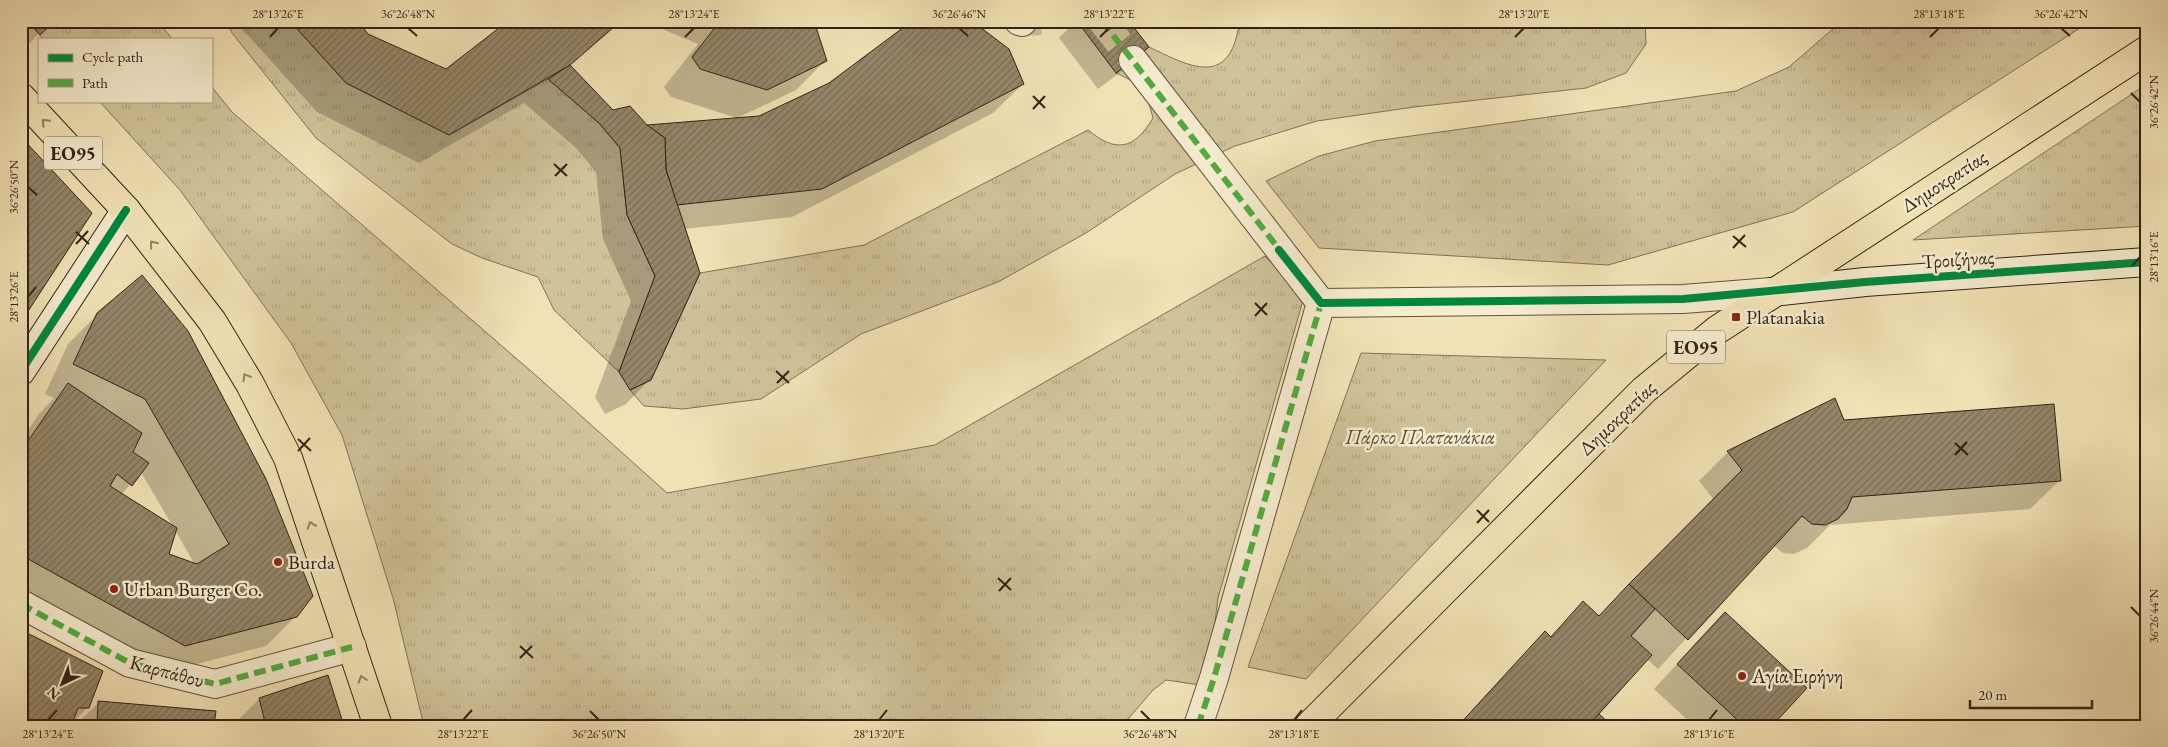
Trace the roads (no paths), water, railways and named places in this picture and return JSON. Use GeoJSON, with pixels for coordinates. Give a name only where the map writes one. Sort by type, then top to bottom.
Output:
{"type":"FeatureCollection","features":[{"type":"Feature","properties":{"kind":"main road","name":"Δημοκρατίας"},"geometry":{"type":"LineString","coordinates":[[1310,725],[1644,390],[1716,330],[2147,50]]}},
{"type":"Feature","properties":{"kind":"main road","name":"ΕΟ95"},"geometry":{"type":"LineString","coordinates":[[21,97],[126,210],[212,321],[258,400],[288,458],[378,726]]}},
{"type":"Feature","properties":{"kind":"street"},"geometry":{"type":"LineString","coordinates":[[1133,60],[1321,303],[1214,678],[1198,726]]}},
{"type":"Feature","properties":{"kind":"street"},"geometry":{"type":"LineString","coordinates":[[21,370],[126,210]]}},
{"type":"Feature","properties":{"kind":"street","name":"Τροιζήνας"},"geometry":{"type":"LineString","coordinates":[[1321,303],[1683,299],[1865,282],[2147,262]]}},
{"type":"Feature","properties":{"kind":"street","name":"Καρπάθου"},"geometry":{"type":"LineString","coordinates":[[21,604],[130,663],[215,684],[352,647]]}},
{"type":"Feature","properties":{"kind":"tunnel"},"geometry":{"type":"LineString","coordinates":[[1022,22],[1041,21]]}},
{"type":"Feature","properties":{"kind":"tunnel"},"geometry":{"type":"LineString","coordinates":[[1102,21],[1133,60]]}},
{"type":"Feature","properties":{"kind":"place","name":"Platanakia"},"geometry":{"type":"Point","coordinates":[1736,317]}},
{"type":"Feature","properties":{"kind":"place","name":"Burda"},"geometry":{"type":"Point","coordinates":[278,562]}},
{"type":"Feature","properties":{"kind":"place","name":"Urban Burger Co."},"geometry":{"type":"Point","coordinates":[114,589]}},
{"type":"Feature","properties":{"kind":"place","name":"Αγία Ειρήνη"},"geometry":{"type":"Point","coordinates":[1742,676]}},
{"type":"Feature","properties":{"kind":"park label","name":"Πάρκο Πλατανάκια"},"geometry":{"type":"Point","coordinates":[1420,437]}}]}
